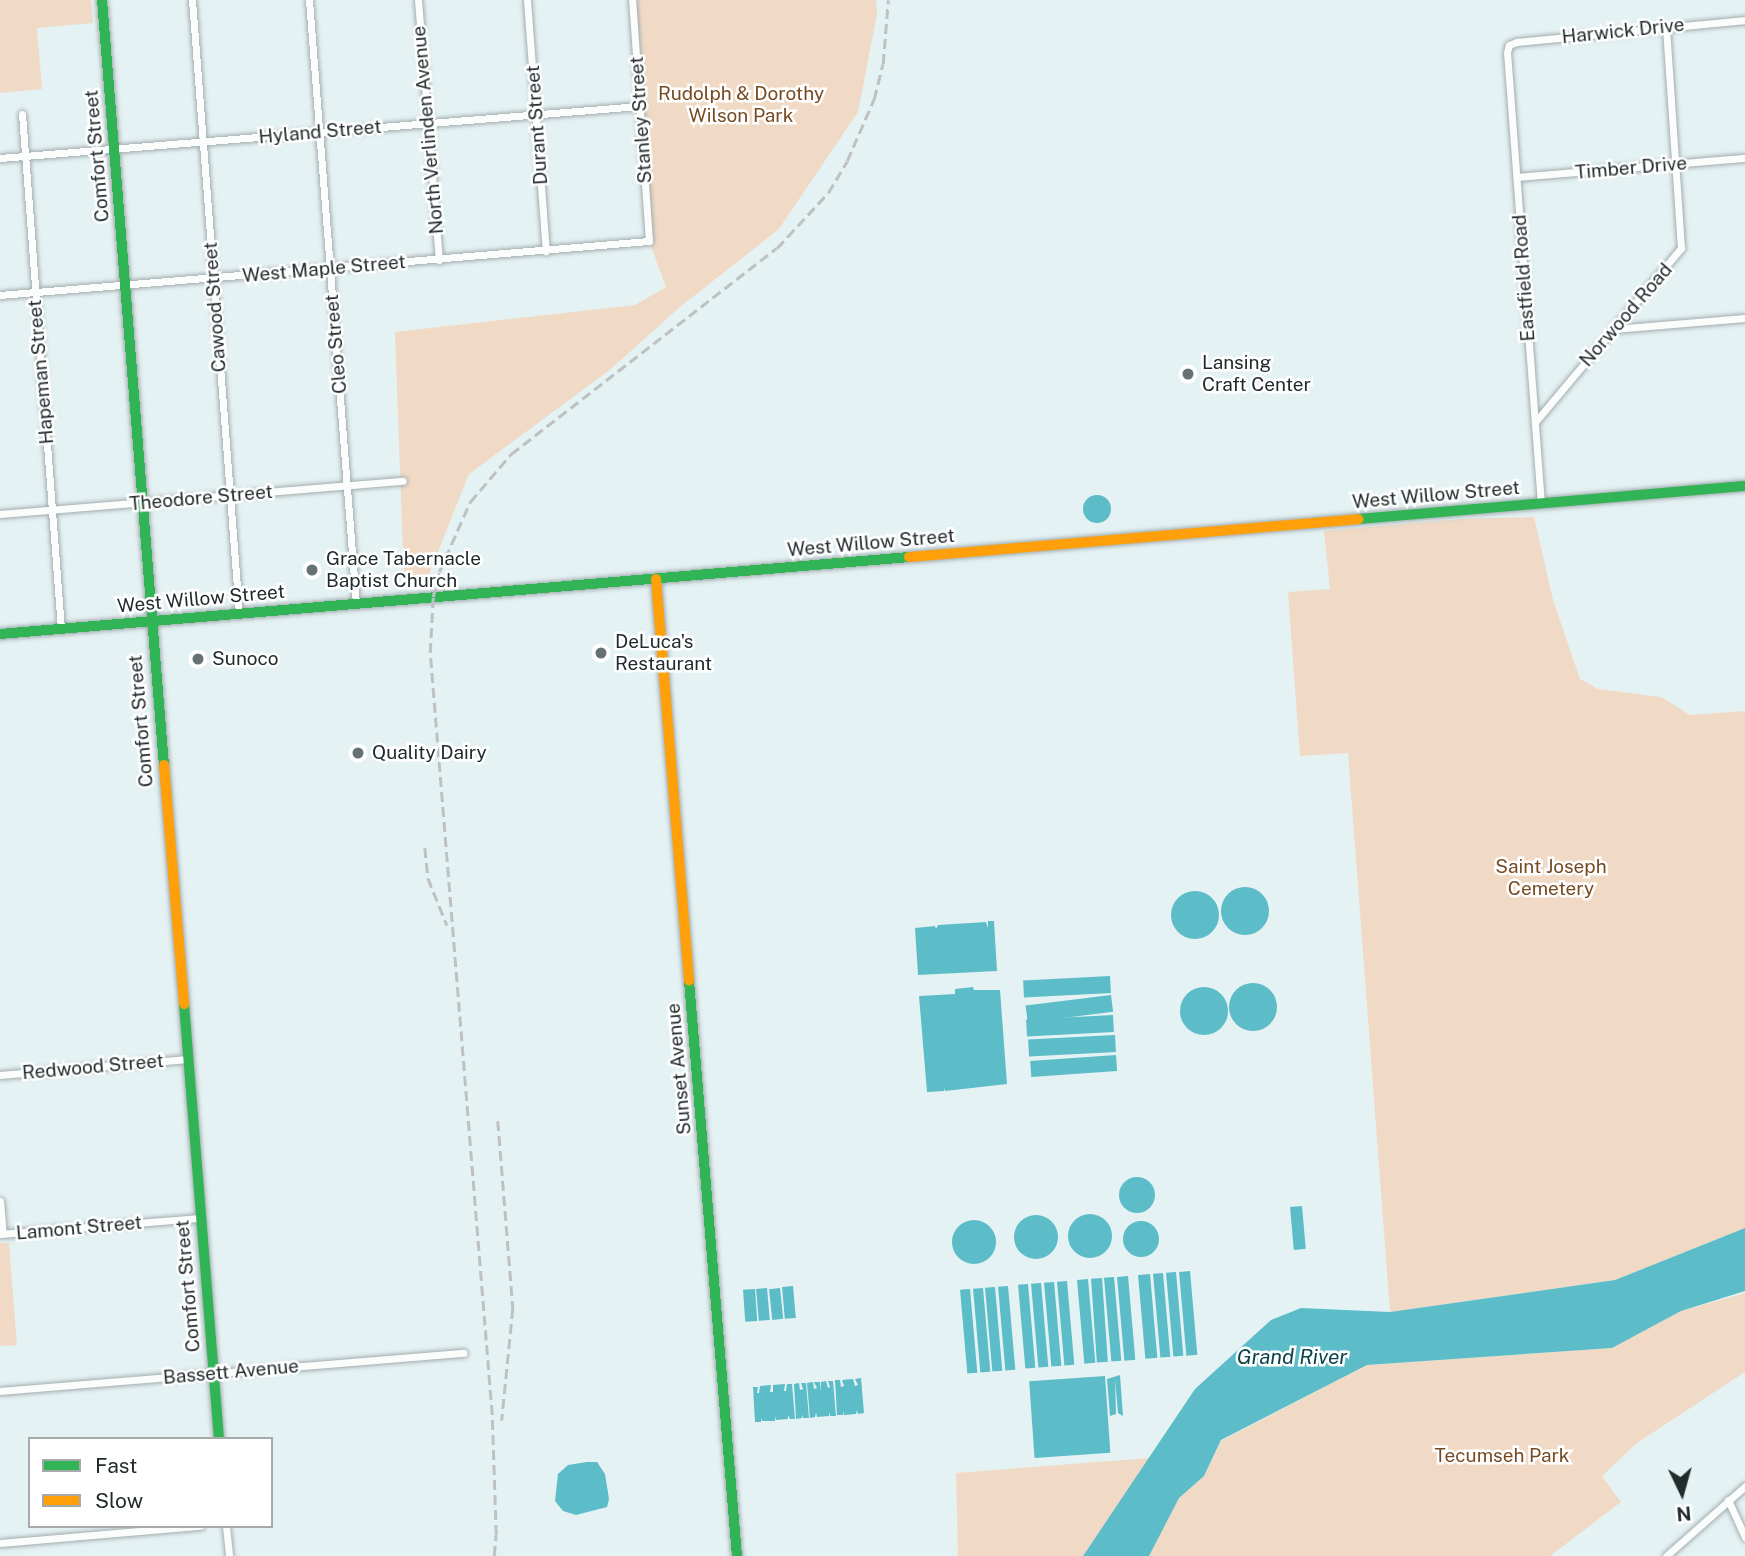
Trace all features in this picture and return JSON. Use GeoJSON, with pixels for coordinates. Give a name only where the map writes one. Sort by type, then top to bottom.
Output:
{"type":"FeatureCollection","features":[{"type":"Feature","properties":{"kind":"street","name":"Comfort Street"},"geometry":{"type":"LineString","coordinates":[[102,0],[219,1437]]}},
{"type":"Feature","properties":{"kind":"street","name":"Cawood Street"},"geometry":{"type":"LineString","coordinates":[[192,0],[239,614]]}},
{"type":"Feature","properties":{"kind":"street","name":"Cleo Street"},"geometry":{"type":"LineString","coordinates":[[309,0],[356,604]]}},
{"type":"Feature","properties":{"kind":"street","name":"North Verlinden Avenue"},"geometry":{"type":"LineString","coordinates":[[418,0],[439,260]]}},
{"type":"Feature","properties":{"kind":"street","name":"Durant Street"},"geometry":{"type":"LineString","coordinates":[[527,0],[547,251]]}},
{"type":"Feature","properties":{"kind":"street","name":"Stanley Street"},"geometry":{"type":"LineString","coordinates":[[632,0],[649,241]]}},
{"type":"Feature","properties":{"kind":"street","name":"Harwick Drive"},"geometry":{"type":"LineString","coordinates":[[1507,52],[1509,45],[1517,42],[1745,20]]}},
{"type":"Feature","properties":{"kind":"street","name":"Norwood Road"},"geometry":{"type":"LineString","coordinates":[[1536,421],[1681,247],[1666,29]]}},
{"type":"Feature","properties":{"kind":"street","name":"Eastfield Road"},"geometry":{"type":"LineString","coordinates":[[1507,52],[1541,503]]}},
{"type":"Feature","properties":{"kind":"street","name":"Hyland Street"},"geometry":{"type":"LineString","coordinates":[[0,158],[640,106]]}},
{"type":"Feature","properties":{"kind":"street","name":"Hapeman Street"},"geometry":{"type":"LineString","coordinates":[[22,114],[61,629]]}},
{"type":"Feature","properties":{"kind":"street","name":"Timber Drive"},"geometry":{"type":"LineString","coordinates":[[1517,177],[1745,158]]}},
{"type":"Feature","properties":{"kind":"street","name":"West Maple Street"},"geometry":{"type":"LineString","coordinates":[[0,295],[649,241]]}},
{"type":"Feature","properties":{"kind":"street"},"geometry":{"type":"LineString","coordinates":[[1614,329],[1745,318]]}},
{"type":"Feature","properties":{"kind":"street","name":"Theodore Street"},"geometry":{"type":"LineString","coordinates":[[0,514],[402,481]]}},
{"type":"Feature","properties":{"kind":"street","name":"West Willow Street"},"geometry":{"type":"LineString","coordinates":[[0,634],[1745,486]]}},
{"type":"Feature","properties":{"kind":"street","name":"Sunset Avenue"},"geometry":{"type":"LineString","coordinates":[[656,579],[737,1556]]}},
{"type":"Feature","properties":{"kind":"street","name":"Redwood Street"},"geometry":{"type":"LineString","coordinates":[[0,1075],[187,1059]]}},
{"type":"Feature","properties":{"kind":"street"},"geometry":{"type":"LineString","coordinates":[[0,1201],[1,1234]]}},
{"type":"Feature","properties":{"kind":"street","name":"Lamont Street"},"geometry":{"type":"LineString","coordinates":[[1,1234],[200,1218]]}},
{"type":"Feature","properties":{"kind":"street","name":"Bassett Avenue"},"geometry":{"type":"LineString","coordinates":[[0,1391],[463,1353]]}},
{"type":"Feature","properties":{"kind":"street"},"geometry":{"type":"LineString","coordinates":[[1666,1556],[1745,1486]]}},
{"type":"Feature","properties":{"kind":"street"},"geometry":{"type":"LineString","coordinates":[[1728,1500],[1745,1537]]}},
{"type":"Feature","properties":{"kind":"street"},"geometry":{"type":"LineString","coordinates":[[0,1543],[176,1528]]}},
{"type":"Feature","properties":{"kind":"street"},"geometry":{"type":"LineString","coordinates":[[226,1528],[229,1556]]}},
{"type":"Feature","properties":{"kind":"green space"},"geometry":{"type":"Polygon","coordinates":[[[0,0],[91,0],[93,23],[37,28],[42,89],[0,93],[0,0]]]}},
{"type":"Feature","properties":{"kind":"green space","name":"Rudolph & Dorothy Wilson Park"},"geometry":{"type":"Polygon","coordinates":[[[630,0],[876,0],[877,14],[858,112],[779,229],[680,307],[611,369],[469,474],[426,582],[404,582],[395,332],[635,305],[666,287],[649,241],[630,0]]]}},
{"type":"Feature","properties":{"kind":"green space","name":"Saint Joseph Cemetery"},"geometry":{"type":"Polygon","coordinates":[[[1534,517],[1553,600],[1580,679],[1598,689],[1661,697],[1690,715],[1745,711],[1745,1228],[1615,1280],[1390,1312],[1348,753],[1300,756],[1288,592],[1330,589],[1324,531],[1461,519],[1534,517]]]}},
{"type":"Feature","properties":{"kind":"green space"},"geometry":{"type":"Polygon","coordinates":[[[0,1243],[9,1243],[17,1345],[0,1346],[0,1243]]]}},
{"type":"Feature","properties":{"kind":"green space","name":"Tecumseh Park"},"geometry":{"type":"Polygon","coordinates":[[[1745,1293],[1745,1372],[1637,1443],[1602,1476],[1621,1502],[1550,1556],[1143,1556],[1179,1498],[1204,1476],[1221,1441],[1367,1365],[1612,1348],[1681,1311],[1745,1293]]]}},
{"type":"Feature","properties":{"kind":"green space"},"geometry":{"type":"Polygon","coordinates":[[[1149,1458],[1083,1556],[958,1556],[956,1473],[1149,1458]]]}},
{"type":"Feature","properties":{"kind":"water"},"geometry":{"type":"Polygon","coordinates":[[[1097,495],[1107,499],[1111,509],[1107,519],[1097,523],[1087,519],[1083,509],[1087,499],[1097,495]]]}},
{"type":"Feature","properties":{"kind":"water"},"geometry":{"type":"Polygon","coordinates":[[[1245,887],[1262,894],[1269,911],[1262,928],[1245,935],[1228,928],[1221,911],[1228,894],[1245,887]]]}},
{"type":"Feature","properties":{"kind":"water"},"geometry":{"type":"Polygon","coordinates":[[[1195,891],[1212,898],[1219,915],[1212,932],[1195,939],[1178,932],[1171,915],[1178,898],[1195,891]]]}},
{"type":"Feature","properties":{"kind":"water"},"geometry":{"type":"Polygon","coordinates":[[[988,921],[994,921],[997,971],[918,975],[915,928],[935,926],[936,929],[938,925],[986,922],[988,928],[988,921]]]}},
{"type":"Feature","properties":{"kind":"water"},"geometry":{"type":"Polygon","coordinates":[[[1110,976],[1111,993],[1024,998],[1023,981],[1110,976]]]}},
{"type":"Feature","properties":{"kind":"water"},"geometry":{"type":"Polygon","coordinates":[[[1253,983],[1270,990],[1277,1007],[1270,1024],[1253,1031],[1236,1024],[1229,1007],[1236,990],[1253,983]]]}},
{"type":"Feature","properties":{"kind":"water"},"geometry":{"type":"Polygon","coordinates":[[[973,987],[974,990],[1000,990],[1007,1084],[945,1091],[944,1088],[944,1091],[927,1092],[919,996],[955,994],[955,989],[973,987]]]}},
{"type":"Feature","properties":{"kind":"water"},"geometry":{"type":"Polygon","coordinates":[[[1204,987],[1221,994],[1228,1011],[1221,1028],[1204,1035],[1187,1028],[1180,1011],[1187,994],[1204,987]]]}},
{"type":"Feature","properties":{"kind":"water"},"geometry":{"type":"Polygon","coordinates":[[[1111,995],[1113,1012],[1028,1022],[1026,1005],[1111,995]]]}},
{"type":"Feature","properties":{"kind":"water"},"geometry":{"type":"Polygon","coordinates":[[[1113,1015],[1114,1032],[1027,1037],[1026,1020],[1113,1015]]]}},
{"type":"Feature","properties":{"kind":"water"},"geometry":{"type":"Polygon","coordinates":[[[1115,1035],[1116,1052],[1029,1057],[1028,1040],[1115,1035]]]}},
{"type":"Feature","properties":{"kind":"water"},"geometry":{"type":"Polygon","coordinates":[[[1116,1055],[1117,1071],[1031,1077],[1030,1061],[1116,1055]]]}},
{"type":"Feature","properties":{"kind":"water"},"geometry":{"type":"Polygon","coordinates":[[[1137,1177],[1150,1182],[1155,1195],[1150,1208],[1137,1213],[1124,1208],[1119,1195],[1124,1182],[1137,1177]]]}},
{"type":"Feature","properties":{"kind":"water"},"geometry":{"type":"Polygon","coordinates":[[[1302,1206],[1306,1249],[1294,1250],[1290,1207],[1302,1206]]]}},
{"type":"Feature","properties":{"kind":"water"},"geometry":{"type":"Polygon","coordinates":[[[1090,1214],[1099,1215],[1106,1220],[1111,1227],[1111,1245],[1106,1252],[1099,1257],[1090,1258],[1081,1257],[1074,1252],[1069,1245],[1068,1236],[1069,1227],[1074,1220],[1081,1215],[1090,1214]]]}},
{"type":"Feature","properties":{"kind":"water"},"geometry":{"type":"Polygon","coordinates":[[[1036,1215],[1045,1216],[1052,1221],[1057,1228],[1057,1246],[1052,1253],[1045,1258],[1036,1259],[1027,1258],[1020,1253],[1015,1246],[1014,1237],[1015,1228],[1020,1221],[1027,1216],[1036,1215]]]}},
{"type":"Feature","properties":{"kind":"water"},"geometry":{"type":"Polygon","coordinates":[[[974,1220],[983,1221],[990,1226],[995,1233],[995,1251],[990,1258],[983,1263],[974,1264],[965,1263],[958,1258],[953,1251],[952,1242],[953,1233],[958,1226],[965,1221],[974,1220]]]}},
{"type":"Feature","properties":{"kind":"water"},"geometry":{"type":"Polygon","coordinates":[[[1141,1221],[1154,1226],[1159,1239],[1154,1252],[1141,1257],[1128,1252],[1123,1239],[1128,1226],[1141,1221]]]}},
{"type":"Feature","properties":{"kind":"water","name":"Grand River"},"geometry":{"type":"Polygon","coordinates":[[[1745,1228],[1745,1291],[1681,1311],[1612,1348],[1367,1365],[1221,1440],[1204,1476],[1179,1498],[1149,1556],[1083,1556],[1195,1389],[1271,1320],[1301,1308],[1390,1312],[1615,1280],[1745,1228]]]}},
{"type":"Feature","properties":{"kind":"water"},"geometry":{"type":"Polygon","coordinates":[[[1190,1271],[1197,1355],[1186,1356],[1179,1272],[1190,1271]]]}},
{"type":"Feature","properties":{"kind":"water"},"geometry":{"type":"Polygon","coordinates":[[[1176,1272],[1183,1356],[1173,1357],[1166,1273],[1176,1272]]]}},
{"type":"Feature","properties":{"kind":"water"},"geometry":{"type":"Polygon","coordinates":[[[1163,1273],[1170,1357],[1160,1358],[1153,1274],[1163,1273]]]}},
{"type":"Feature","properties":{"kind":"water"},"geometry":{"type":"Polygon","coordinates":[[[1150,1274],[1157,1358],[1145,1359],[1138,1275],[1150,1274]]]}},
{"type":"Feature","properties":{"kind":"water"},"geometry":{"type":"Polygon","coordinates":[[[1128,1276],[1135,1360],[1124,1361],[1117,1277],[1128,1276]]]}},
{"type":"Feature","properties":{"kind":"water"},"geometry":{"type":"Polygon","coordinates":[[[1114,1277],[1121,1361],[1111,1362],[1104,1278],[1114,1277]]]}},
{"type":"Feature","properties":{"kind":"water"},"geometry":{"type":"Polygon","coordinates":[[[1102,1278],[1108,1362],[1097,1363],[1091,1279],[1102,1278]]]}},
{"type":"Feature","properties":{"kind":"water"},"geometry":{"type":"Polygon","coordinates":[[[1088,1279],[1095,1363],[1084,1364],[1077,1280],[1088,1279]]]}},
{"type":"Feature","properties":{"kind":"water"},"geometry":{"type":"Polygon","coordinates":[[[1067,1281],[1074,1365],[1064,1366],[1057,1282],[1067,1281]]]}},
{"type":"Feature","properties":{"kind":"water"},"geometry":{"type":"Polygon","coordinates":[[[1054,1282],[1061,1366],[1051,1367],[1044,1283],[1054,1282]]]}},
{"type":"Feature","properties":{"kind":"water"},"geometry":{"type":"Polygon","coordinates":[[[1041,1283],[1048,1367],[1038,1368],[1031,1284],[1041,1283]]]}},
{"type":"Feature","properties":{"kind":"water"},"geometry":{"type":"Polygon","coordinates":[[[1028,1284],[1035,1368],[1025,1369],[1018,1285],[1028,1284]]]}},
{"type":"Feature","properties":{"kind":"water"},"geometry":{"type":"Polygon","coordinates":[[[793,1286],[796,1318],[785,1319],[782,1287],[793,1286]]]}},
{"type":"Feature","properties":{"kind":"water"},"geometry":{"type":"Polygon","coordinates":[[[1008,1286],[1015,1370],[1005,1371],[998,1287],[1008,1286]]]}},
{"type":"Feature","properties":{"kind":"water"},"geometry":{"type":"Polygon","coordinates":[[[995,1287],[1002,1371],[992,1372],[985,1288],[995,1287]]]}},
{"type":"Feature","properties":{"kind":"water"},"geometry":{"type":"Polygon","coordinates":[[[767,1288],[770,1320],[759,1321],[756,1289],[767,1288]]]}},
{"type":"Feature","properties":{"kind":"water"},"geometry":{"type":"Polygon","coordinates":[[[780,1288],[783,1319],[772,1320],[769,1289],[780,1288]]]}},
{"type":"Feature","properties":{"kind":"water"},"geometry":{"type":"Polygon","coordinates":[[[983,1288],[990,1372],[980,1373],[973,1289],[983,1288]]]}},
{"type":"Feature","properties":{"kind":"water"},"geometry":{"type":"Polygon","coordinates":[[[755,1289],[757,1321],[745,1322],[743,1290],[755,1289]]]}},
{"type":"Feature","properties":{"kind":"water"},"geometry":{"type":"Polygon","coordinates":[[[970,1289],[977,1373],[967,1374],[960,1290],[970,1289]]]}},
{"type":"Feature","properties":{"kind":"water"},"geometry":{"type":"Polygon","coordinates":[[[1120,1375],[1123,1416],[1118,1413],[1115,1379],[1116,1414],[1110,1416],[1107,1379],[1120,1375]]]}},
{"type":"Feature","properties":{"kind":"water"},"geometry":{"type":"Polygon","coordinates":[[[1105,1376],[1110,1453],[1035,1458],[1029,1381],[1105,1376]]]}},
{"type":"Feature","properties":{"kind":"water"},"geometry":{"type":"Polygon","coordinates":[[[861,1378],[864,1413],[858,1414],[857,1410],[856,1414],[844,1415],[843,1411],[843,1415],[837,1415],[835,1380],[840,1380],[841,1387],[844,1386],[842,1380],[853,1379],[855,1386],[858,1385],[855,1379],[861,1378]]]}},
{"type":"Feature","properties":{"kind":"water"},"geometry":{"type":"Polygon","coordinates":[[[826,1381],[828,1388],[828,1381],[833,1381],[836,1416],[830,1416],[830,1412],[829,1416],[817,1417],[816,1413],[815,1417],[810,1418],[807,1383],[813,1382],[814,1389],[817,1388],[814,1382],[820,1382],[821,1392],[821,1382],[826,1381]]]}},
{"type":"Feature","properties":{"kind":"water"},"geometry":{"type":"Polygon","coordinates":[[[799,1383],[800,1390],[803,1389],[801,1383],[806,1383],[809,1418],[803,1418],[802,1414],[802,1418],[796,1419],[794,1384],[799,1383]]]}},
{"type":"Feature","properties":{"kind":"water"},"geometry":{"type":"Polygon","coordinates":[[[785,1384],[784,1391],[787,1384],[792,1384],[795,1419],[790,1419],[788,1415],[788,1419],[776,1420],[775,1416],[775,1421],[762,1421],[761,1418],[761,1422],[755,1422],[753,1387],[758,1387],[759,1393],[760,1386],[771,1385],[770,1392],[773,1392],[773,1385],[785,1384]]]}},
{"type":"Feature","properties":{"kind":"water"},"geometry":{"type":"Polygon","coordinates":[[[597,1462],[605,1474],[609,1499],[607,1507],[576,1515],[563,1511],[555,1501],[558,1474],[568,1465],[597,1462]]]}},
{"type":"Feature","properties":{"kind":"railway"},"geometry":{"type":"LineString","coordinates":[[494,1556],[496,1535],[492,1415],[430,653],[433,597],[439,572],[470,502],[511,454],[777,248],[828,193],[847,161],[874,99],[883,64],[888,0]]}},
{"type":"Feature","properties":{"kind":"railway"},"geometry":{"type":"LineString","coordinates":[[425,848],[428,878],[447,925]]}},
{"type":"Feature","properties":{"kind":"railway"},"geometry":{"type":"LineString","coordinates":[[498,1121],[513,1309],[502,1420]]}},
{"type":"Feature","properties":{"kind":"traffic: fast"},"geometry":{"type":"LineString","coordinates":[[102,0],[164,765]]}},
{"type":"Feature","properties":{"kind":"traffic: fast"},"geometry":{"type":"LineString","coordinates":[[1358,519],[1745,486]]}},
{"type":"Feature","properties":{"kind":"traffic: fast"},"geometry":{"type":"LineString","coordinates":[[0,634],[909,557]]}},
{"type":"Feature","properties":{"kind":"traffic: fast"},"geometry":{"type":"LineString","coordinates":[[689,981],[737,1556]]}},
{"type":"Feature","properties":{"kind":"traffic: fast"},"geometry":{"type":"LineString","coordinates":[[184,1004],[219,1437]]}},
{"type":"Feature","properties":{"kind":"traffic: slow"},"geometry":{"type":"LineString","coordinates":[[909,557],[1358,519]]}},
{"type":"Feature","properties":{"kind":"traffic: slow"},"geometry":{"type":"LineString","coordinates":[[656,579],[689,981]]}},
{"type":"Feature","properties":{"kind":"traffic: slow"},"geometry":{"type":"LineString","coordinates":[[164,765],[184,1004]]}},
{"type":"Feature","properties":{"kind":"place","name":"Lansing Craft Center"},"geometry":{"type":"Point","coordinates":[1188,374]}},
{"type":"Feature","properties":{"kind":"place","name":"Grace Tabernacle Baptist Church"},"geometry":{"type":"Point","coordinates":[312,570]}},
{"type":"Feature","properties":{"kind":"place","name":"DeLuca's Restaurant"},"geometry":{"type":"Point","coordinates":[601,653]}},
{"type":"Feature","properties":{"kind":"place","name":"Sunoco"},"geometry":{"type":"Point","coordinates":[198,659]}},
{"type":"Feature","properties":{"kind":"place","name":"Quality Dairy"},"geometry":{"type":"Point","coordinates":[358,753]}}]}
